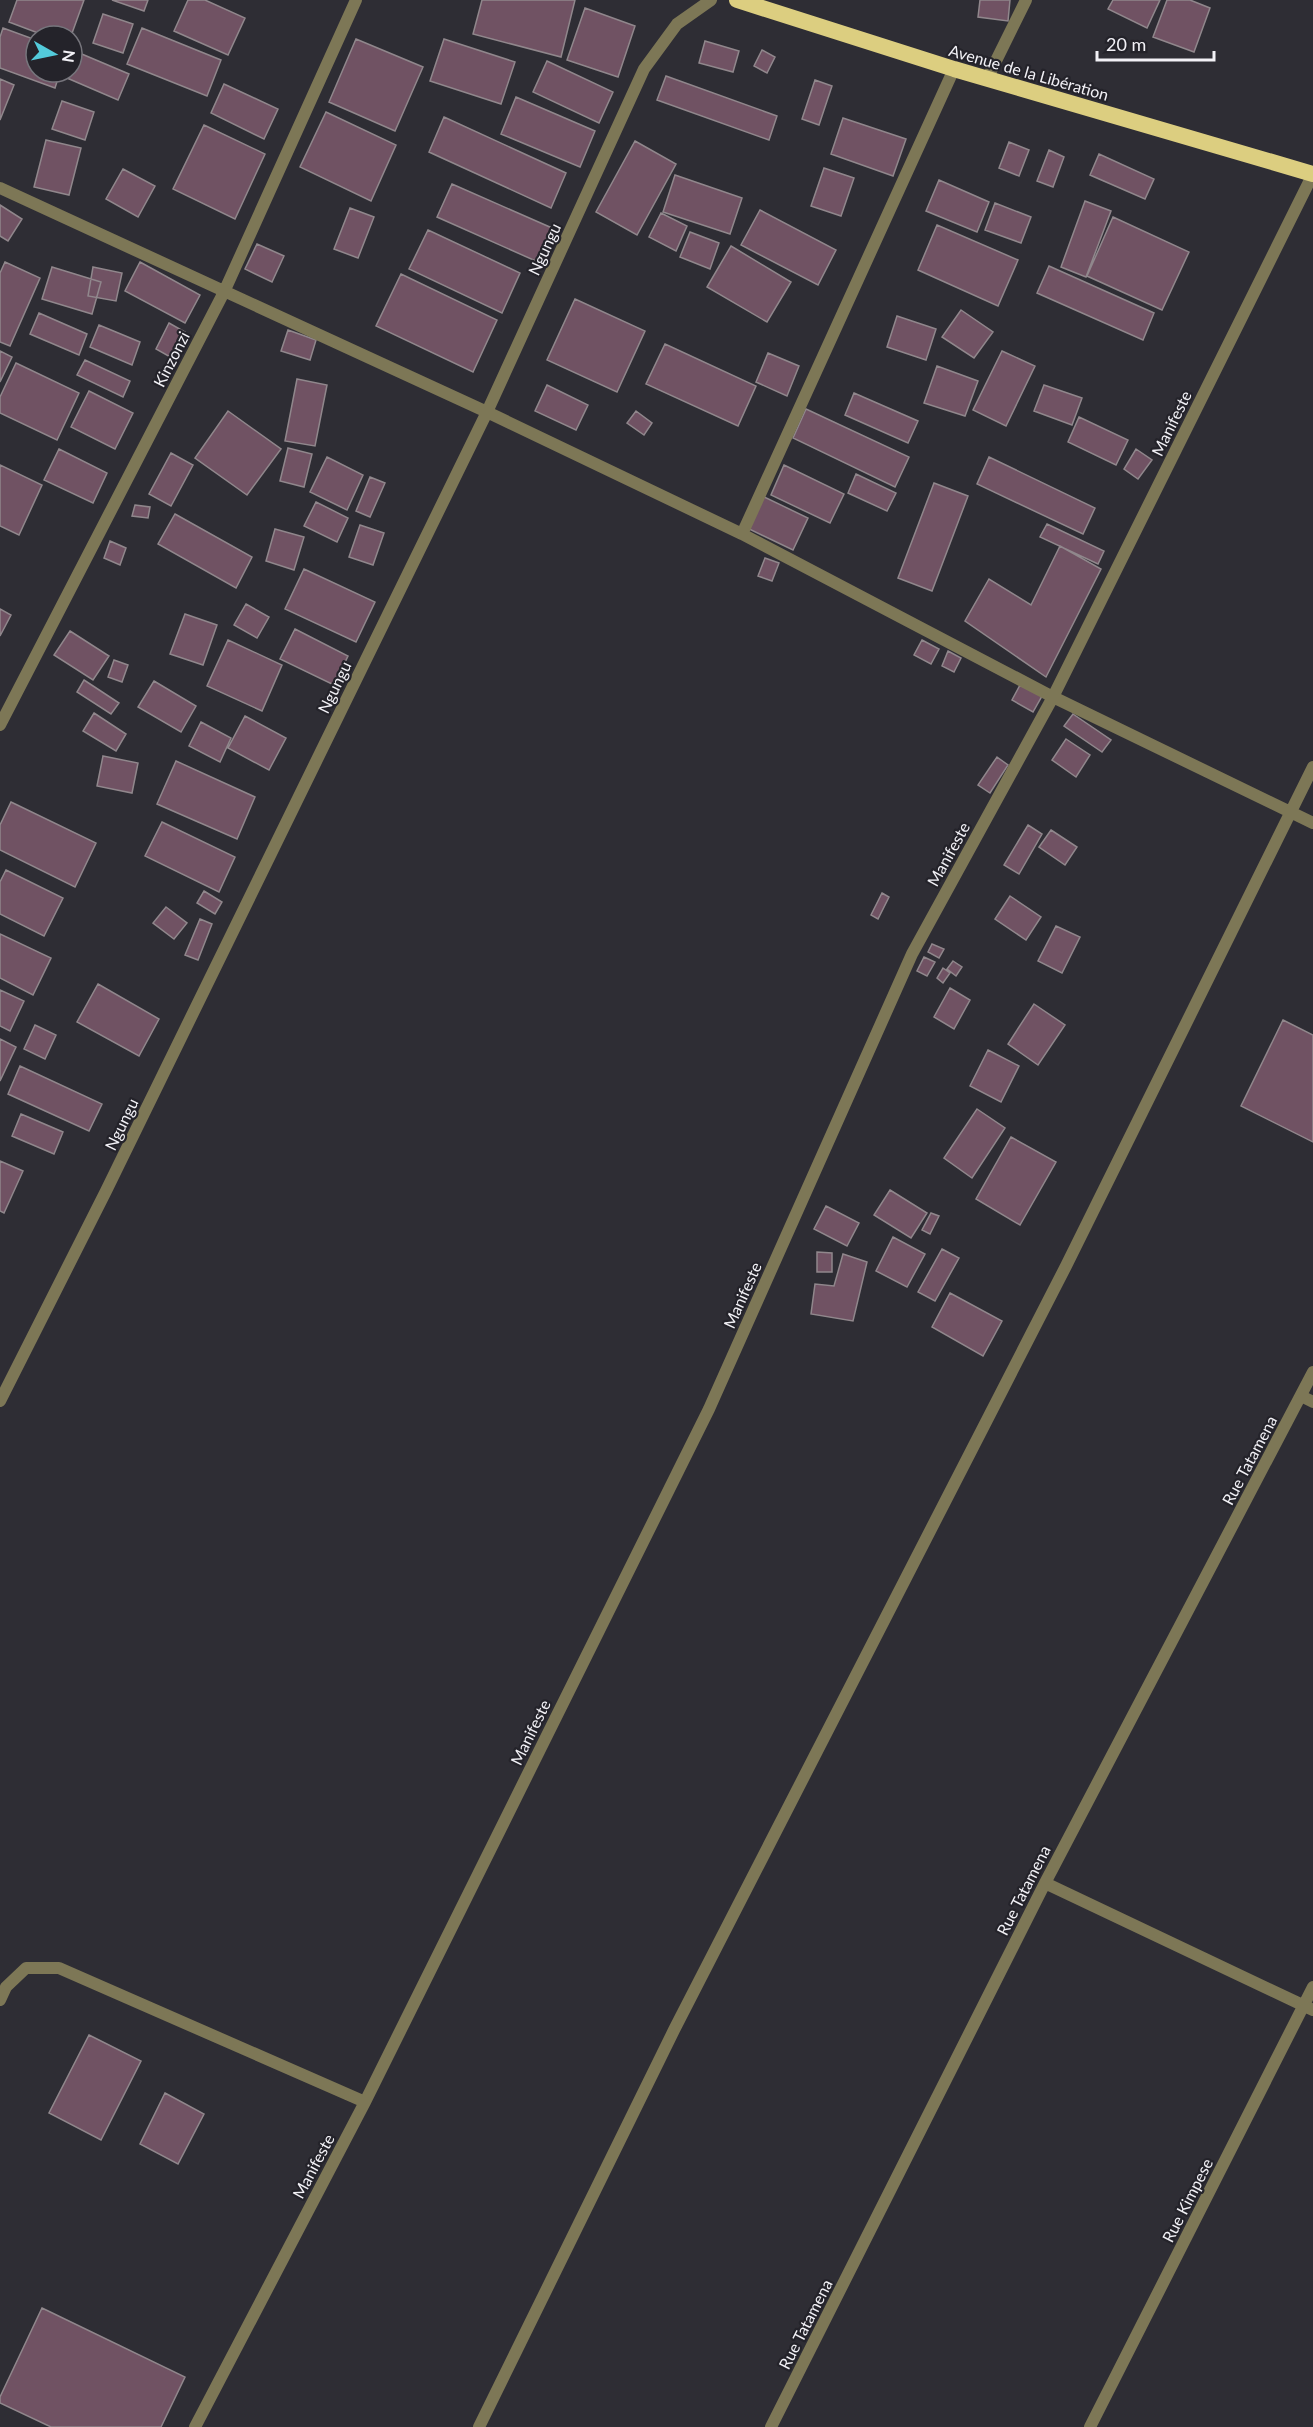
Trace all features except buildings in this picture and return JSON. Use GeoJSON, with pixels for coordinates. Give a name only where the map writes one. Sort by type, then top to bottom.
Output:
{"type":"FeatureCollection","features":[{"type":"Feature","properties":{"kind":"highway","name":"Avenue de la Libération"},"geometry":{"type":"LineString","coordinates":[[737,0],[987,79],[1313,174]]}},
{"type":"Feature","properties":{"kind":"street","name":"Kinzonzi"},"geometry":{"type":"LineString","coordinates":[[0,725],[224,292],[356,0]]}},
{"type":"Feature","properties":{"kind":"street","name":"Ngungu"},"geometry":{"type":"LineString","coordinates":[[0,1401],[117,1170],[487,412],[644,69],[677,24],[711,0]]}},
{"type":"Feature","properties":{"kind":"street"},"geometry":{"type":"LineString","coordinates":[[987,79],[1026,0]]}},
{"type":"Feature","properties":{"kind":"street"},"geometry":{"type":"LineString","coordinates":[[742,534],[954,69]]}},
{"type":"Feature","properties":{"kind":"street","name":"Manifeste"},"geometry":{"type":"LineString","coordinates":[[195,2427],[364,2102],[709,1409],[912,954],[1053,697],[1313,174]]}},
{"type":"Feature","properties":{"kind":"street"},"geometry":{"type":"LineString","coordinates":[[0,188],[487,412],[742,534],[1053,697],[1313,823]]}},
{"type":"Feature","properties":{"kind":"street"},"geometry":{"type":"LineString","coordinates":[[479,2427],[674,2030],[1061,1276],[1313,767]]}},
{"type":"Feature","properties":{"kind":"street","name":"Rue Tatamena"},"geometry":{"type":"LineString","coordinates":[[771,2427],[1045,1883],[1307,1399],[1313,1372]]}},
{"type":"Feature","properties":{"kind":"street"},"geometry":{"type":"LineString","coordinates":[[1045,1883],[1308,2008]]}},
{"type":"Feature","properties":{"kind":"street"},"geometry":{"type":"LineString","coordinates":[[0,2000],[6,1987],[26,1968],[58,1968],[364,2102]]}},
{"type":"Feature","properties":{"kind":"street","name":"Rue Kimpese"},"geometry":{"type":"LineString","coordinates":[[1090,2427],[1308,2008],[1313,1987]]}}]}
